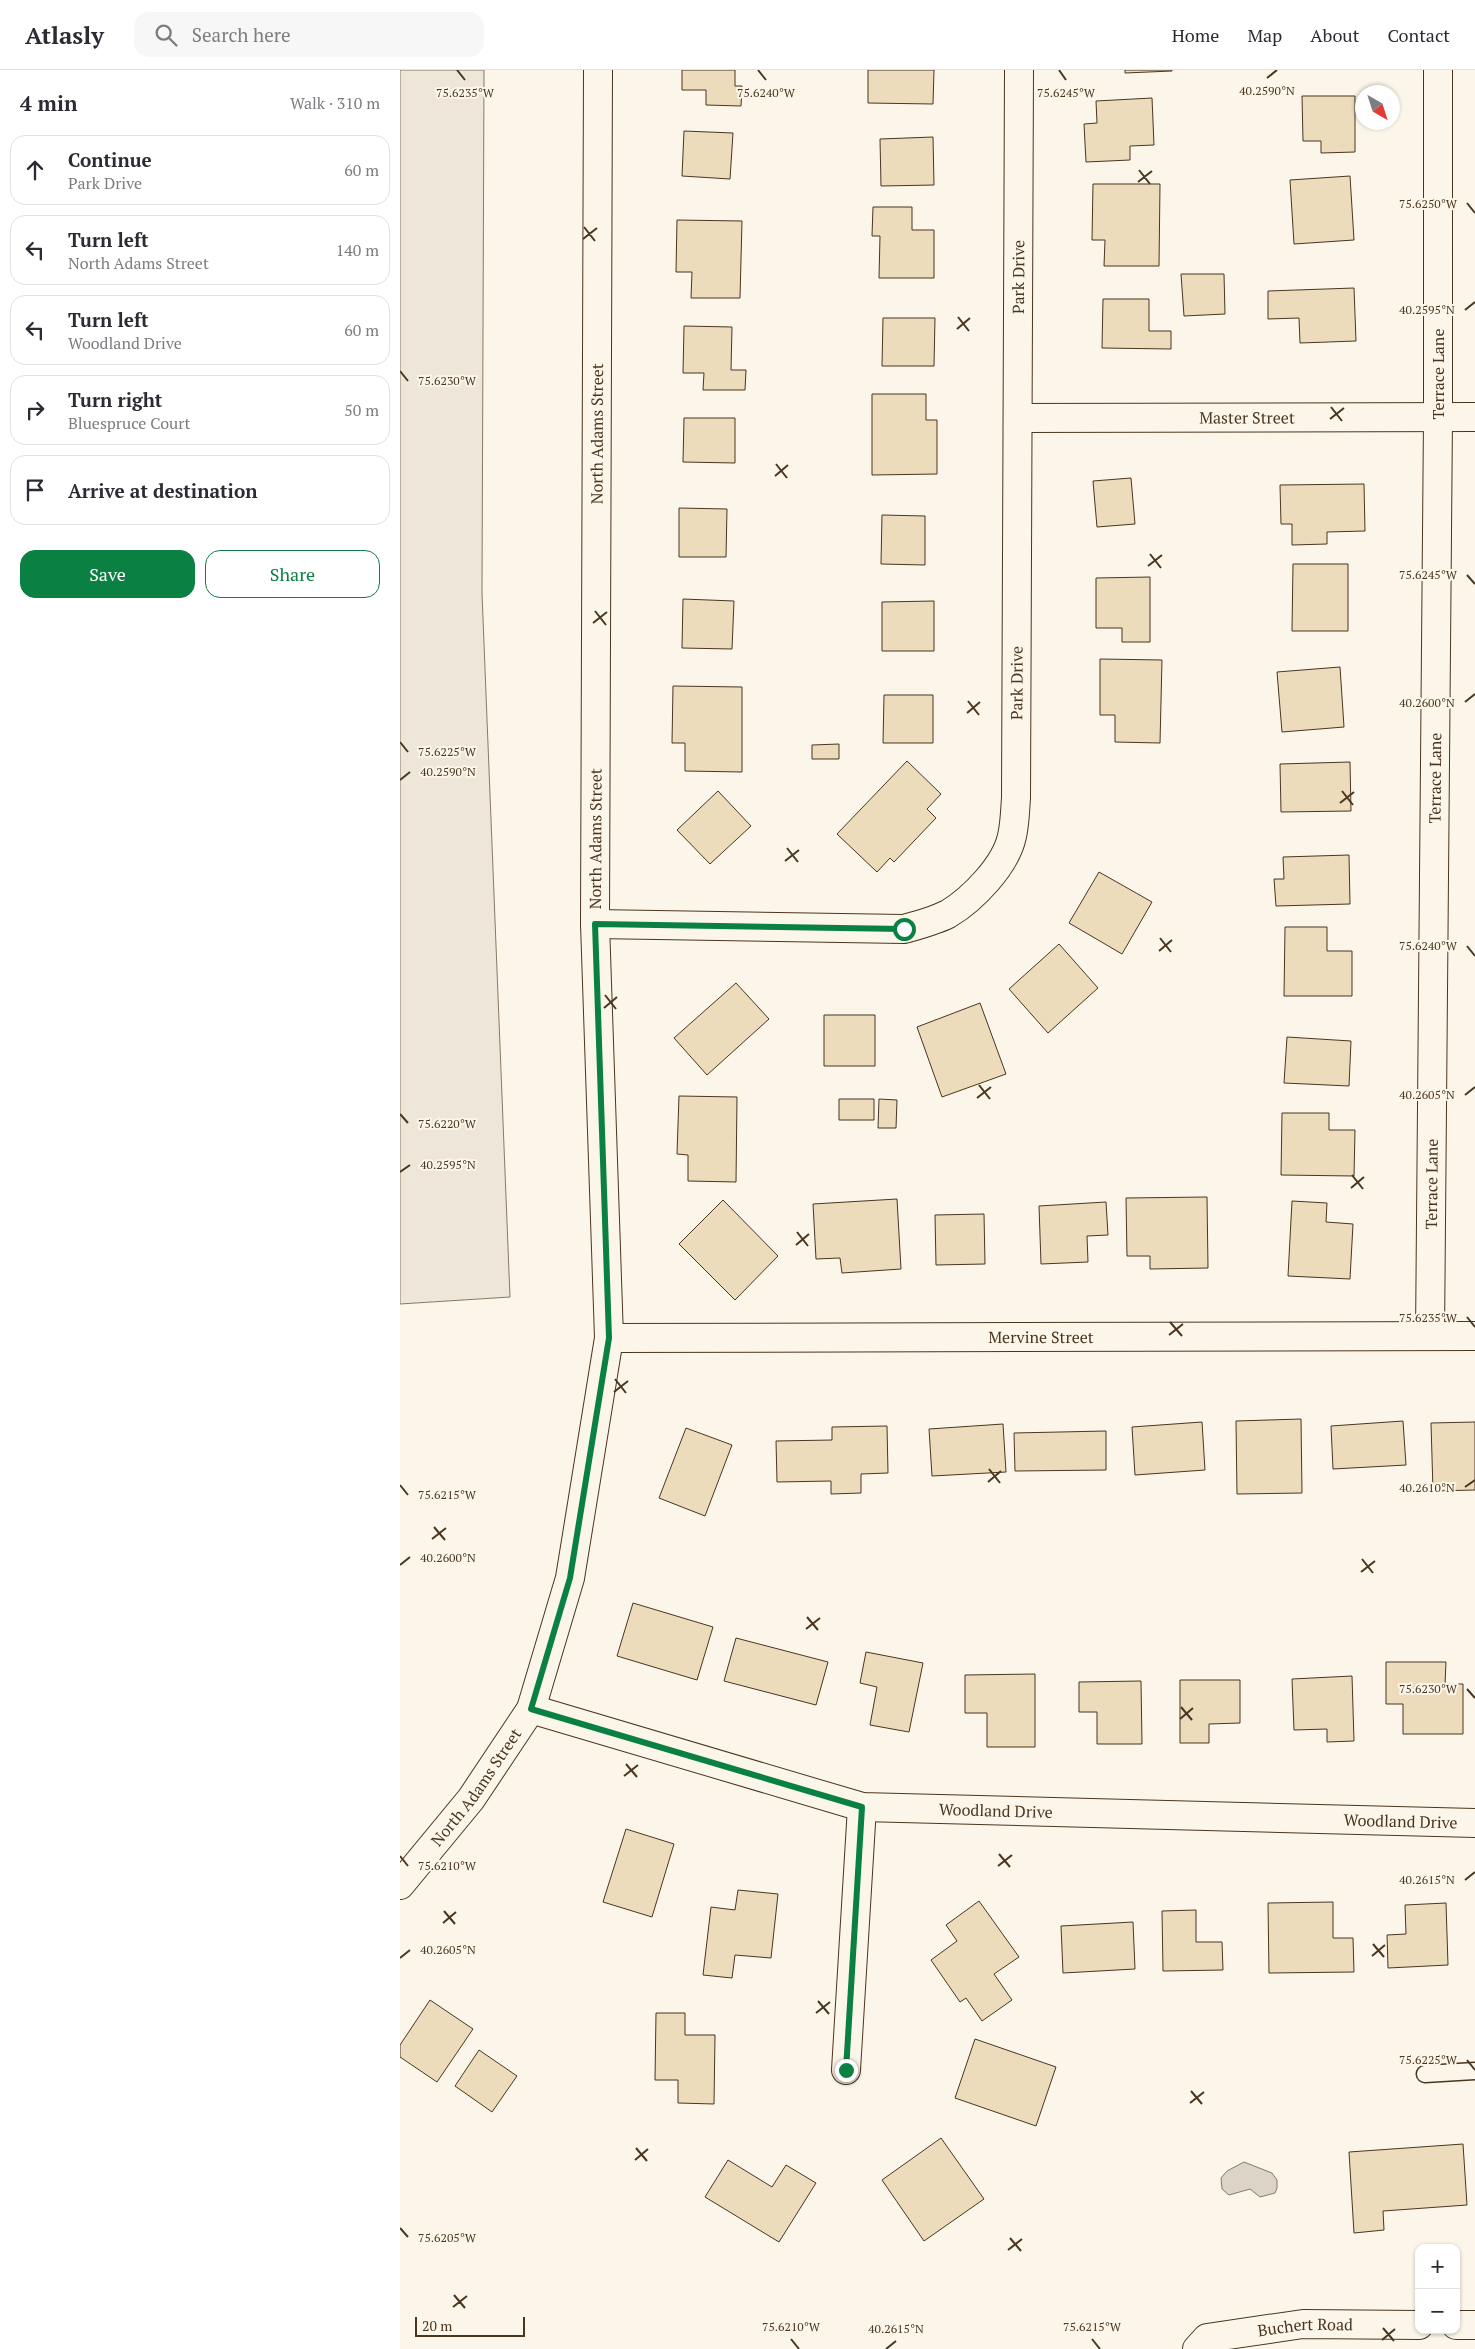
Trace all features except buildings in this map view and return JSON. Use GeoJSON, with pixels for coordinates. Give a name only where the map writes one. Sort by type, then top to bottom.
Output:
{"type":"FeatureCollection","features":[{"type":"Feature","properties":{"kind":"street","name":"North Adams Street"},"geometry":{"type":"LineString","coordinates":[[400,1885],[471,1799],[531,1709],[570,1578],[609,1338],[595,924],[598,70]]}},
{"type":"Feature","properties":{"kind":"street","name":"Park Drive"},"geometry":{"type":"LineString","coordinates":[[595,924],[904,929],[927,923],[947,914],[967,901],[999,865],[1012,837],[1016,798],[1019,70]]}},
{"type":"Feature","properties":{"kind":"street","name":"Terrace Lane"},"geometry":{"type":"LineString","coordinates":[[1430,1336],[1438,418],[1438,70]]}},
{"type":"Feature","properties":{"kind":"street","name":"Master Street"},"geometry":{"type":"LineString","coordinates":[[1018,418],[1475,417]]}},
{"type":"Feature","properties":{"kind":"street","name":"Mervine Street"},"geometry":{"type":"LineString","coordinates":[[609,1338],[1475,1336]]}},
{"type":"Feature","properties":{"kind":"street","name":"Woodland Drive"},"geometry":{"type":"LineString","coordinates":[[531,1709],[862,1807],[1475,1823]]}},
{"type":"Feature","properties":{"kind":"street"},"geometry":{"type":"LineString","coordinates":[[846,2070],[862,1807]]}},
{"type":"Feature","properties":{"kind":"street","name":"Buchert Road"},"geometry":{"type":"LineString","coordinates":[[1197,2349],[1206,2338],[1303,2324],[1415,2324]]}},
{"type":"Feature","properties":{"kind":"street"},"geometry":{"type":"LineString","coordinates":[[1460,2325],[1475,2325]]}},
{"type":"Feature","properties":{"kind":"lane"},"geometry":{"type":"LineString","coordinates":[[1426,2074],[1475,2071]]}},
{"type":"Feature","properties":{"kind":"shaded area"},"geometry":{"type":"Polygon","coordinates":[[[400,70],[484,70],[482,593],[510,1297],[400,1304],[400,70]]]}},
{"type":"Feature","properties":{"kind":"shaded area"},"geometry":{"type":"Polygon","coordinates":[[[1244,2162],[1272,2173],[1277,2180],[1275,2193],[1260,2197],[1250,2189],[1229,2195],[1222,2189],[1221,2178],[1227,2171],[1244,2162]]]}},
{"type":"Feature","properties":{"kind":"route"},"geometry":{"type":"LineString","coordinates":[[846,2070],[862,1807],[531,1709],[570,1578],[609,1338],[595,924],[904,929]]}}]}
